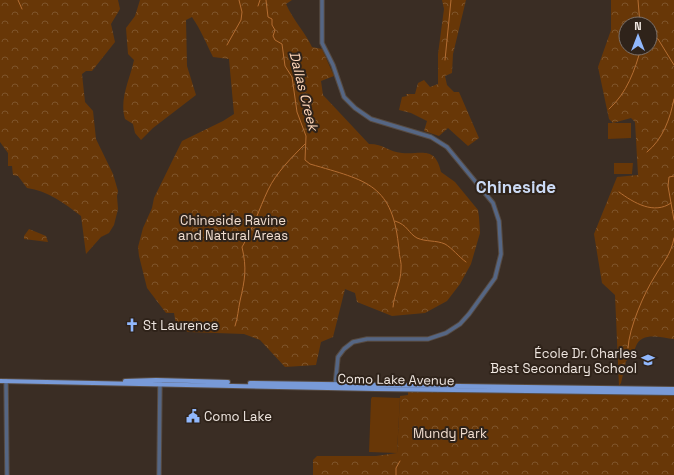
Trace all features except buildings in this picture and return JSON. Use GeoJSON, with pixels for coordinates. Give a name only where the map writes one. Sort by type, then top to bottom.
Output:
{"type":"FeatureCollection","features":[{"type":"Feature","properties":{"kind":"main road","name":"Como Lake Avenue"},"geometry":{"type":"LineString","coordinates":[[0,381],[335,385],[674,393]]}},
{"type":"Feature","properties":{"kind":"main road","name":"Como Lake Avenue"},"geometry":{"type":"LineString","coordinates":[[335,385],[674,388]]}},
{"type":"Feature","properties":{"kind":"street"},"geometry":{"type":"LineString","coordinates":[[322,0],[321,40],[333,65],[342,95],[352,106],[379,122],[434,139],[445,145],[485,192],[494,206],[499,221],[501,254],[495,278],[471,312],[460,324],[446,333],[428,339],[367,339],[353,342],[338,356],[335,385]]}},
{"type":"Feature","properties":{"kind":"street"},"geometry":{"type":"LineString","coordinates":[[6,381],[7,475]]}},
{"type":"Feature","properties":{"kind":"street"},"geometry":{"type":"LineString","coordinates":[[159,475],[160,382]]}},
{"type":"Feature","properties":{"kind":"green space"},"geometry":{"type":"Polygon","coordinates":[[[0,0],[118,0],[120,9],[111,24],[115,42],[92,71],[86,71],[82,74],[85,102],[93,111],[96,139],[113,174],[118,191],[118,209],[114,225],[109,233],[101,237],[86,254],[81,216],[62,202],[49,195],[27,188],[18,176],[13,175],[12,166],[8,166],[8,153],[0,142],[0,0]]]}},
{"type":"Feature","properties":{"kind":"green space","name":"Chineside Ravine and Natural Areas"},"geometry":{"type":"Polygon","coordinates":[[[140,0],[292,0],[286,4],[295,21],[312,47],[322,49],[334,76],[321,81],[323,95],[369,144],[379,145],[397,152],[426,153],[431,155],[435,158],[441,172],[455,182],[478,210],[480,233],[471,264],[460,284],[447,301],[425,313],[392,316],[357,302],[355,293],[345,289],[333,337],[321,342],[316,365],[285,367],[260,340],[244,334],[188,332],[176,325],[174,313],[166,313],[147,288],[138,247],[143,228],[152,208],[154,198],[182,141],[234,114],[229,59],[213,57],[192,17],[186,20],[187,66],[196,95],[153,128],[141,140],[135,133],[133,124],[125,119],[123,104],[134,60],[128,54],[126,28],[135,16],[140,0]]]}},
{"type":"Feature","properties":{"kind":"green space"},"geometry":{"type":"Polygon","coordinates":[[[442,0],[466,0],[453,54],[452,73],[445,76],[447,85],[454,92],[459,92],[479,138],[468,146],[448,128],[439,136],[424,131],[427,121],[411,113],[399,110],[402,97],[407,96],[406,94],[415,94],[418,83],[424,80],[430,87],[438,84],[438,54],[444,9],[442,0]]]}},
{"type":"Feature","properties":{"kind":"green space"},"geometry":{"type":"Polygon","coordinates":[[[611,0],[674,0],[674,339],[653,336],[643,338],[639,341],[633,353],[626,361],[619,386],[615,295],[602,283],[594,234],[617,177],[638,175],[635,122],[631,118],[613,123],[609,119],[598,67],[611,30],[611,0]]]}},
{"type":"Feature","properties":{"kind":"green space"},"geometry":{"type":"Polygon","coordinates":[[[608,123],[631,123],[631,138],[608,139],[608,123]]]}},
{"type":"Feature","properties":{"kind":"green space"},"geometry":{"type":"Polygon","coordinates":[[[614,163],[633,163],[632,174],[614,174],[614,163]]]}},
{"type":"Feature","properties":{"kind":"green space"},"geometry":{"type":"Polygon","coordinates":[[[29,229],[46,236],[48,242],[24,239],[24,236],[29,229]]]}},
{"type":"Feature","properties":{"kind":"green space","name":"Mundy Park"},"geometry":{"type":"Polygon","coordinates":[[[408,390],[674,393],[674,475],[313,475],[313,460],[317,456],[376,456],[397,453],[400,396],[408,395],[408,390]]]}},
{"type":"Feature","properties":{"kind":"green space"},"geometry":{"type":"Polygon","coordinates":[[[372,397],[400,398],[397,453],[369,452],[372,397]]]}},
{"type":"Feature","properties":{"kind":"waterway"},"geometry":{"type":"LineString","coordinates":[[18,0],[22,9]]}},
{"type":"Feature","properties":{"kind":"waterway"},"geometry":{"type":"LineString","coordinates":[[227,45],[241,20],[242,12],[239,0]]}},
{"type":"Feature","properties":{"kind":"waterway"},"geometry":{"type":"LineString","coordinates":[[258,6],[260,0]]}},
{"type":"Feature","properties":{"kind":"waterway","name":"Dallas Creek"},"geometry":{"type":"LineString","coordinates":[[266,0],[268,17],[272,19],[272,25],[275,30],[273,36],[275,40],[282,44],[285,66],[292,77],[297,112],[306,136],[305,160],[310,164],[348,175],[362,181],[374,189],[383,198],[391,211],[396,228],[401,267],[400,279],[393,307]]}},
{"type":"Feature","properties":{"kind":"waterway"},"geometry":{"type":"LineString","coordinates":[[445,60],[451,0]]}},
{"type":"Feature","properties":{"kind":"waterway"},"geometry":{"type":"LineString","coordinates":[[638,0],[639,16]]}},
{"type":"Feature","properties":{"kind":"waterway"},"geometry":{"type":"LineString","coordinates":[[658,39],[674,65]]}},
{"type":"Feature","properties":{"kind":"waterway"},"geometry":{"type":"LineString","coordinates":[[609,109],[621,96],[630,81],[639,56]]}},
{"type":"Feature","properties":{"kind":"waterway"},"geometry":{"type":"LineString","coordinates":[[647,152],[662,135],[674,99]]}},
{"type":"Feature","properties":{"kind":"waterway"},"geometry":{"type":"LineString","coordinates":[[235,326],[245,274],[242,247],[275,177],[305,144]]}},
{"type":"Feature","properties":{"kind":"waterway"},"geometry":{"type":"LineString","coordinates":[[674,176],[669,177],[668,186],[674,220]]}},
{"type":"Feature","properties":{"kind":"waterway"},"geometry":{"type":"LineString","coordinates":[[619,192],[631,200],[651,208],[658,208],[671,203]]}},
{"type":"Feature","properties":{"kind":"waterway"},"geometry":{"type":"LineString","coordinates":[[395,221],[403,225],[417,238],[445,244],[466,262]]}},
{"type":"Feature","properties":{"kind":"waterway"},"geometry":{"type":"LineString","coordinates":[[628,348],[631,331],[642,301],[669,254],[674,238]]}},
{"type":"Feature","properties":{"kind":"waterway"},"geometry":{"type":"LineString","coordinates":[[396,475],[396,468],[400,461]]}},
{"type":"Feature","properties":{"kind":"place","name":"St Laurence"},"geometry":{"type":"Point","coordinates":[132,325]}},
{"type":"Feature","properties":{"kind":"place","name":"École Dr. Charles Best Secondary School"},"geometry":{"type":"Point","coordinates":[648,360]}},
{"type":"Feature","properties":{"kind":"place","name":"Como Lake"},"geometry":{"type":"Point","coordinates":[193,416]}},
{"type":"Feature","properties":{"kind":"district","name":"Chineside"},"geometry":{"type":"Point","coordinates":[516,187]}}]}
